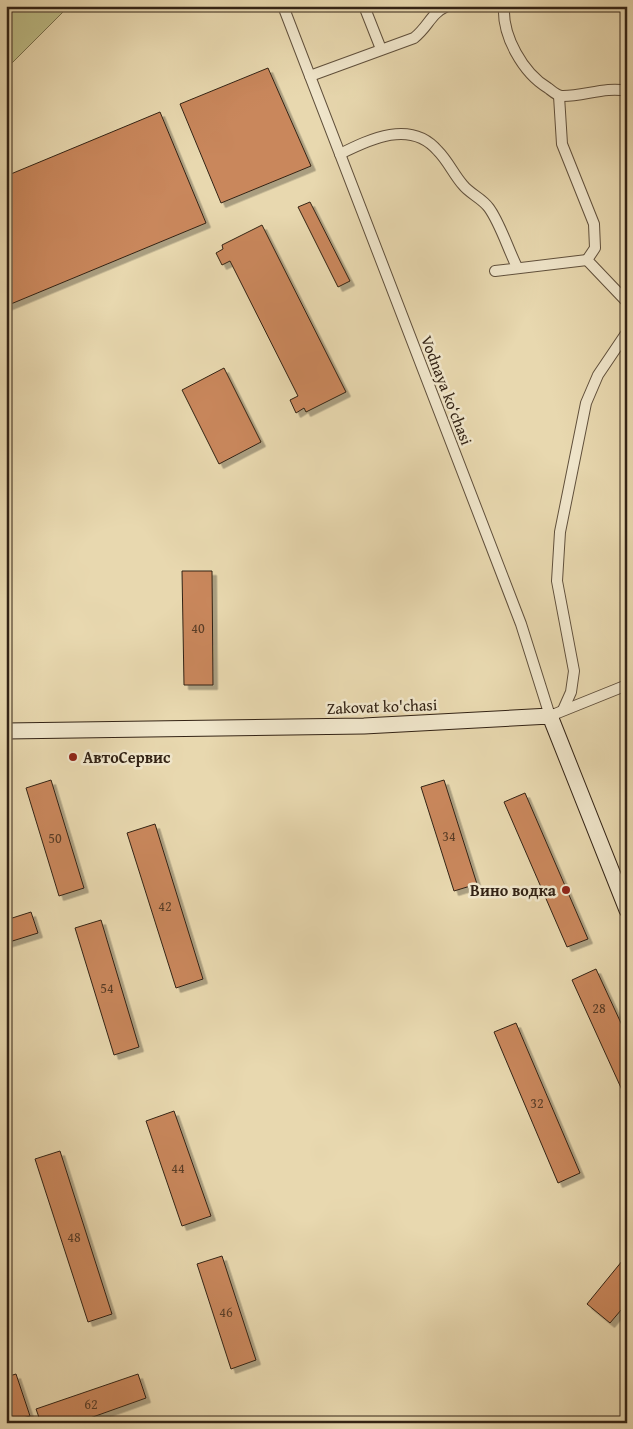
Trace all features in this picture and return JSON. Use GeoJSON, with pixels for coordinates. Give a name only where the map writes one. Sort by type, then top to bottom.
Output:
{"type":"FeatureCollection","features":[{"type":"Feature","properties":{"kind":"main road","name":"Zakovat ko'chasi"},"geometry":{"type":"LineString","coordinates":[[6,731],[364,726],[557,713]]}},
{"type":"Feature","properties":{"kind":"main road"},"geometry":{"type":"LineString","coordinates":[[557,713],[627,910]]}},
{"type":"Feature","properties":{"kind":"street","name":"Vodnaya ko‘chasi"},"geometry":{"type":"LineString","coordinates":[[283,6],[557,713]]}},
{"type":"Feature","properties":{"kind":"street"},"geometry":{"type":"LineString","coordinates":[[364,6],[381,49]]}},
{"type":"Feature","properties":{"kind":"street"},"geometry":{"type":"LineString","coordinates":[[310,76],[414,38],[427,27],[434,12],[448,6]]}},
{"type":"Feature","properties":{"kind":"street"},"geometry":{"type":"LineString","coordinates":[[504,6],[503,15],[508,33],[522,65],[534,80],[559,96],[627,91]]}},
{"type":"Feature","properties":{"kind":"street"},"geometry":{"type":"LineString","coordinates":[[559,96],[562,144],[594,224],[595,248],[588,260]]}},
{"type":"Feature","properties":{"kind":"street"},"geometry":{"type":"LineString","coordinates":[[340,154],[364,142],[389,134],[408,132],[431,144],[464,187],[481,198],[490,209],[517,267]]}},
{"type":"Feature","properties":{"kind":"street"},"geometry":{"type":"LineString","coordinates":[[495,271],[588,260]]}},
{"type":"Feature","properties":{"kind":"street"},"geometry":{"type":"LineString","coordinates":[[588,260],[627,302]]}},
{"type":"Feature","properties":{"kind":"street"},"geometry":{"type":"LineString","coordinates":[[557,713],[571,692],[574,671],[557,581],[560,532],[586,403],[598,375],[627,332]]}},
{"type":"Feature","properties":{"kind":"street"},"geometry":{"type":"LineString","coordinates":[[557,713],[627,686]]}},
{"type":"Feature","properties":{"kind":"shaded area"},"geometry":{"type":"Polygon","coordinates":[[[6,6],[69,6],[6,69],[6,6]]]}},
{"type":"Feature","properties":{"kind":"building"},"geometry":{"type":"Polygon","coordinates":[[[268,68],[311,166],[221,203],[180,104],[268,68]]]}},
{"type":"Feature","properties":{"kind":"building"},"geometry":{"type":"Polygon","coordinates":[[[160,112],[206,223],[6,306],[6,176],[160,112]]]}},
{"type":"Feature","properties":{"kind":"building"},"geometry":{"type":"Polygon","coordinates":[[[310,202],[350,281],[338,287],[298,207],[310,202]]]}},
{"type":"Feature","properties":{"kind":"building"},"geometry":{"type":"Polygon","coordinates":[[[262,225],[346,392],[306,412],[304,408],[296,413],[290,400],[298,396],[230,261],[222,265],[216,253],[223,249],[222,245],[262,225]]]}},
{"type":"Feature","properties":{"kind":"building"},"geometry":{"type":"Polygon","coordinates":[[[224,368],[261,442],[219,464],[182,390],[224,368]]]}},
{"type":"Feature","properties":{"kind":"building"},"geometry":{"type":"Polygon","coordinates":[[[182,571],[212,571],[213,685],[184,685],[182,571]]]}},
{"type":"Feature","properties":{"kind":"building"},"geometry":{"type":"Polygon","coordinates":[[[51,780],[84,888],[59,896],[26,788],[51,780]]]}},
{"type":"Feature","properties":{"kind":"building"},"geometry":{"type":"Polygon","coordinates":[[[444,780],[477,884],[454,891],[421,787],[444,780]]]}},
{"type":"Feature","properties":{"kind":"building"},"geometry":{"type":"Polygon","coordinates":[[[525,793],[588,939],[567,947],[504,802],[525,793]]]}},
{"type":"Feature","properties":{"kind":"building"},"geometry":{"type":"Polygon","coordinates":[[[155,824],[203,979],[176,988],[127,833],[155,824]]]}},
{"type":"Feature","properties":{"kind":"building"},"geometry":{"type":"Polygon","coordinates":[[[31,912],[38,933],[6,943],[6,920],[31,912]]]}},
{"type":"Feature","properties":{"kind":"building"},"geometry":{"type":"Polygon","coordinates":[[[101,920],[139,1047],[114,1055],[75,928],[101,920]]]}},
{"type":"Feature","properties":{"kind":"building"},"geometry":{"type":"Polygon","coordinates":[[[596,969],[627,1036],[627,1101],[572,980],[596,969]]]}},
{"type":"Feature","properties":{"kind":"building"},"geometry":{"type":"Polygon","coordinates":[[[516,1023],[580,1173],[558,1183],[494,1032],[516,1023]]]}},
{"type":"Feature","properties":{"kind":"building"},"geometry":{"type":"Polygon","coordinates":[[[174,1111],[211,1216],[182,1226],[146,1121],[174,1111]]]}},
{"type":"Feature","properties":{"kind":"building"},"geometry":{"type":"Polygon","coordinates":[[[60,1151],[112,1314],[88,1322],[35,1159],[60,1151]]]}},
{"type":"Feature","properties":{"kind":"building"},"geometry":{"type":"Polygon","coordinates":[[[627,1255],[627,1303],[610,1323],[587,1304],[627,1255]]]}},
{"type":"Feature","properties":{"kind":"building"},"geometry":{"type":"Polygon","coordinates":[[[222,1256],[256,1360],[231,1369],[197,1264],[222,1256]]]}},
{"type":"Feature","properties":{"kind":"building"},"geometry":{"type":"Polygon","coordinates":[[[16,1374],[30,1416],[6,1423],[6,1377],[16,1374]]]}},
{"type":"Feature","properties":{"kind":"building"},"geometry":{"type":"Polygon","coordinates":[[[138,1374],[146,1398],[76,1423],[41,1423],[36,1409],[138,1374]]]}},
{"type":"Feature","properties":{"kind":"place","name":"АвтоСервис"},"geometry":{"type":"Point","coordinates":[73,757]}},
{"type":"Feature","properties":{"kind":"place","name":"Вино водка"},"geometry":{"type":"Point","coordinates":[566,890]}}]}
